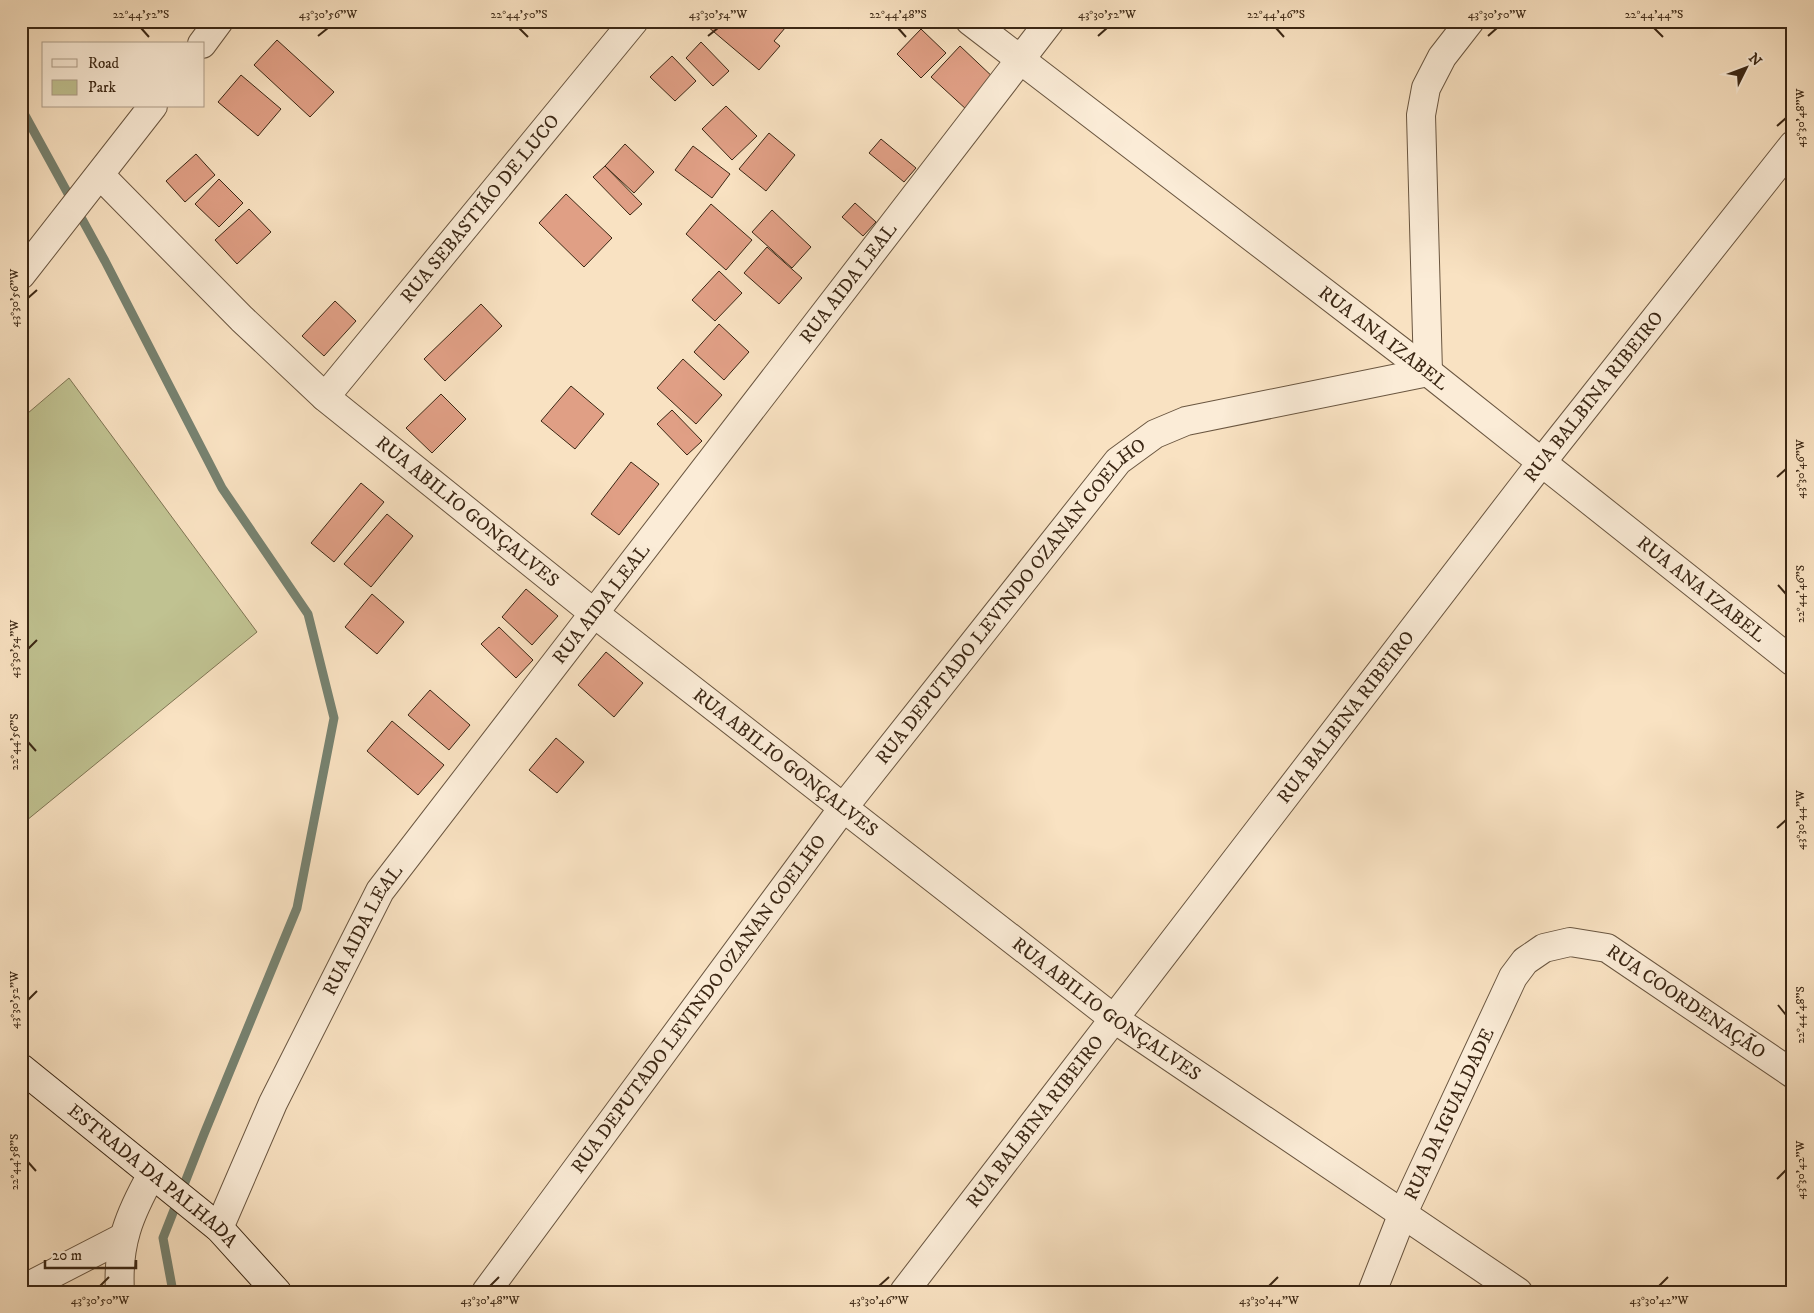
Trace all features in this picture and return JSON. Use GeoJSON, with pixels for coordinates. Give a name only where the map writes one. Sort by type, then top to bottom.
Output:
{"type":"FeatureCollection","features":[{"type":"Feature","properties":{"kind":"street"},"geometry":{"type":"LineString","coordinates":[[203,42],[219,21]]}},
{"type":"Feature","properties":{"kind":"street","name":"RUA SEBASTIÃO DE LUCO"},"geometry":{"type":"LineString","coordinates":[[325,397],[634,21]]}},
{"type":"Feature","properties":{"kind":"street","name":"RUA ANA IZABEL"},"geometry":{"type":"LineString","coordinates":[[970,21],[1428,372],[1793,662]]}},
{"type":"Feature","properties":{"kind":"street","name":"RUA AIDA LEAL"},"geometry":{"type":"LineString","coordinates":[[209,1220],[273,1103],[380,891],[1050,21]]}},
{"type":"Feature","properties":{"kind":"street"},"geometry":{"type":"LineString","coordinates":[[1428,372],[1421,115],[1426,88],[1442,57],[1470,21]]}},
{"type":"Feature","properties":{"kind":"street"},"geometry":{"type":"LineString","coordinates":[[21,275],[151,108]]}},
{"type":"Feature","properties":{"kind":"street","name":"RUA BALBINA RIBEIRO"},"geometry":{"type":"LineString","coordinates":[[904,1292],[1541,463],[1793,145]]}},
{"type":"Feature","properties":{"kind":"street","name":"RUA ABILIO GONÇALVES"},"geometry":{"type":"LineString","coordinates":[[96,180],[325,397],[595,614],[1113,1018],[1518,1292]]}},
{"type":"Feature","properties":{"kind":"street","name":"RUA DEPUTADO LEVINDO OZANAN COELHO"},"geometry":{"type":"LineString","coordinates":[[486,1292],[844,808],[1118,461],[1155,434],[1186,421],[1428,372]]}},
{"type":"Feature","properties":{"kind":"street","name":"RUA COORDENAÇÃO"},"geometry":{"type":"LineString","coordinates":[[1544,948],[1570,942],[1607,948],[1793,1074]]}},
{"type":"Feature","properties":{"kind":"street","name":"RUA DA IGUALDADE"},"geometry":{"type":"LineString","coordinates":[[1372,1292],[1403,1213],[1513,977],[1525,961],[1544,948]]}},
{"type":"Feature","properties":{"kind":"street","name":"ESTRADA DA PALHADA"},"geometry":{"type":"LineString","coordinates":[[21,1068],[209,1220],[277,1292]]}},
{"type":"Feature","properties":{"kind":"street"},"geometry":{"type":"LineString","coordinates":[[120,1292],[122,1238],[138,1198],[157,1177]]}},
{"type":"Feature","properties":{"kind":"street"},"geometry":{"type":"LineString","coordinates":[[21,1290],[122,1238]]}},
{"type":"Feature","properties":{"kind":"green space"},"geometry":{"type":"Polygon","coordinates":[[[69,378],[257,632],[21,825],[21,419],[69,378]]]}},
{"type":"Feature","properties":{"kind":"building"},"geometry":{"type":"Polygon","coordinates":[[[701,21],[791,21],[774,41],[780,46],[759,70],[701,21]]]}},
{"type":"Feature","properties":{"kind":"building"},"geometry":{"type":"Polygon","coordinates":[[[840,21],[856,21],[849,29],[840,21]]]}},
{"type":"Feature","properties":{"kind":"building"},"geometry":{"type":"Polygon","coordinates":[[[921,29],[946,53],[921,78],[897,54],[921,29]]]}},
{"type":"Feature","properties":{"kind":"building"},"geometry":{"type":"Polygon","coordinates":[[[277,40],[334,92],[310,117],[254,65],[277,40]]]}},
{"type":"Feature","properties":{"kind":"building"},"geometry":{"type":"Polygon","coordinates":[[[701,42],[729,71],[713,86],[686,58],[701,42]]]}},
{"type":"Feature","properties":{"kind":"building"},"geometry":{"type":"Polygon","coordinates":[[[960,46],[996,80],[967,110],[931,77],[960,46]]]}},
{"type":"Feature","properties":{"kind":"building"},"geometry":{"type":"Polygon","coordinates":[[[672,56],[696,81],[675,101],[650,77],[672,56]]]}},
{"type":"Feature","properties":{"kind":"building"},"geometry":{"type":"Polygon","coordinates":[[[241,75],[281,109],[258,136],[218,102],[241,75]]]}},
{"type":"Feature","properties":{"kind":"building"},"geometry":{"type":"Polygon","coordinates":[[[726,106],[757,136],[732,160],[702,129],[726,106]]]}},
{"type":"Feature","properties":{"kind":"building"},"geometry":{"type":"Polygon","coordinates":[[[769,133],[795,155],[766,191],[739,169],[769,133]]]}},
{"type":"Feature","properties":{"kind":"building"},"geometry":{"type":"Polygon","coordinates":[[[881,139],[916,168],[904,182],[869,153],[881,139]]]}},
{"type":"Feature","properties":{"kind":"building"},"geometry":{"type":"Polygon","coordinates":[[[625,144],[654,172],[634,193],[605,166],[625,144]]]}},
{"type":"Feature","properties":{"kind":"building"},"geometry":{"type":"Polygon","coordinates":[[[693,146],[730,174],[712,198],[675,170],[693,146]]]}},
{"type":"Feature","properties":{"kind":"building"},"geometry":{"type":"Polygon","coordinates":[[[196,154],[215,175],[185,202],[166,181],[196,154]]]}},
{"type":"Feature","properties":{"kind":"building"},"geometry":{"type":"Polygon","coordinates":[[[605,166],[642,204],[630,215],[593,177],[605,166]]]}},
{"type":"Feature","properties":{"kind":"building"},"geometry":{"type":"Polygon","coordinates":[[[219,179],[243,203],[219,227],[195,204],[219,179]]]}},
{"type":"Feature","properties":{"kind":"building"},"geometry":{"type":"Polygon","coordinates":[[[566,194],[612,238],[584,267],[539,223],[566,194]]]}},
{"type":"Feature","properties":{"kind":"building"},"geometry":{"type":"Polygon","coordinates":[[[855,203],[876,222],[863,236],[842,217],[855,203]]]}},
{"type":"Feature","properties":{"kind":"building"},"geometry":{"type":"Polygon","coordinates":[[[711,204],[752,240],[726,270],[686,234],[711,204]]]}},
{"type":"Feature","properties":{"kind":"building"},"geometry":{"type":"Polygon","coordinates":[[[249,209],[271,232],[237,264],[215,240],[249,209]]]}},
{"type":"Feature","properties":{"kind":"building"},"geometry":{"type":"Polygon","coordinates":[[[772,210],[811,247],[792,268],[752,232],[772,210]]]}},
{"type":"Feature","properties":{"kind":"building"},"geometry":{"type":"Polygon","coordinates":[[[767,247],[802,278],[779,304],[744,273],[767,247]]]}},
{"type":"Feature","properties":{"kind":"building"},"geometry":{"type":"Polygon","coordinates":[[[719,271],[742,293],[715,321],[692,300],[719,271]]]}},
{"type":"Feature","properties":{"kind":"building"},"geometry":{"type":"Polygon","coordinates":[[[335,301],[356,321],[324,356],[302,336],[335,301]]]}},
{"type":"Feature","properties":{"kind":"building"},"geometry":{"type":"Polygon","coordinates":[[[481,304],[502,326],[445,381],[424,359],[481,304]]]}},
{"type":"Feature","properties":{"kind":"building"},"geometry":{"type":"Polygon","coordinates":[[[719,324],[749,352],[724,380],[694,352],[719,324]]]}},
{"type":"Feature","properties":{"kind":"building"},"geometry":{"type":"Polygon","coordinates":[[[683,359],[722,395],[696,424],[657,388],[683,359]]]}},
{"type":"Feature","properties":{"kind":"building"},"geometry":{"type":"Polygon","coordinates":[[[571,386],[604,414],[575,449],[541,421],[571,386]]]}},
{"type":"Feature","properties":{"kind":"building"},"geometry":{"type":"Polygon","coordinates":[[[441,394],[466,419],[432,453],[406,428],[441,394]]]}},
{"type":"Feature","properties":{"kind":"building"},"geometry":{"type":"Polygon","coordinates":[[[672,410],[702,441],[687,455],[657,424],[672,410]]]}},
{"type":"Feature","properties":{"kind":"building"},"geometry":{"type":"Polygon","coordinates":[[[631,462],[659,484],[619,535],[591,514],[631,462]]]}},
{"type":"Feature","properties":{"kind":"building"},"geometry":{"type":"Polygon","coordinates":[[[361,483],[384,502],[334,562],[311,543],[361,483]]]}},
{"type":"Feature","properties":{"kind":"building"},"geometry":{"type":"Polygon","coordinates":[[[387,514],[413,536],[371,587],[344,564],[387,514]]]}},
{"type":"Feature","properties":{"kind":"building"},"geometry":{"type":"Polygon","coordinates":[[[526,589],[558,616],[532,645],[502,617],[526,589]]]}},
{"type":"Feature","properties":{"kind":"building"},"geometry":{"type":"Polygon","coordinates":[[[372,594],[404,622],[377,654],[345,627],[372,594]]]}},
{"type":"Feature","properties":{"kind":"building"},"geometry":{"type":"Polygon","coordinates":[[[499,627],[533,660],[516,678],[481,644],[499,627]]]}},
{"type":"Feature","properties":{"kind":"building"},"geometry":{"type":"Polygon","coordinates":[[[606,652],[643,683],[614,717],[578,685],[606,652]]]}},
{"type":"Feature","properties":{"kind":"building"},"geometry":{"type":"Polygon","coordinates":[[[430,690],[470,725],[449,750],[408,715],[430,690]]]}},
{"type":"Feature","properties":{"kind":"building"},"geometry":{"type":"Polygon","coordinates":[[[392,721],[444,765],[418,795],[367,751],[392,721]]]}},
{"type":"Feature","properties":{"kind":"building"},"geometry":{"type":"Polygon","coordinates":[[[556,738],[584,762],[557,793],[529,770],[556,738]]]}},
{"type":"Feature","properties":{"kind":"waterway"},"geometry":{"type":"LineString","coordinates":[[21,108],[105,261],[222,488],[308,614],[334,718],[297,908],[163,1238],[173,1292]]}}]}
